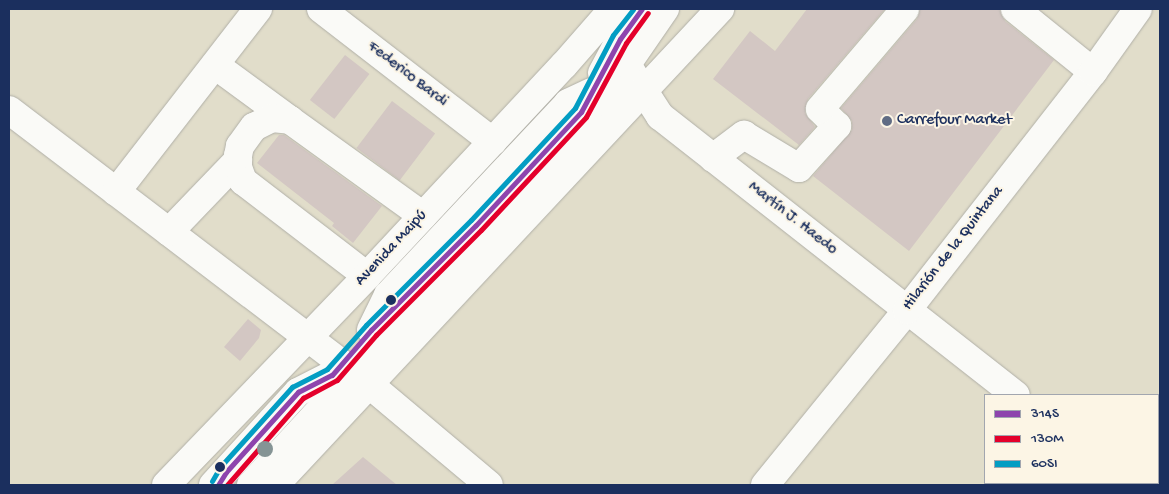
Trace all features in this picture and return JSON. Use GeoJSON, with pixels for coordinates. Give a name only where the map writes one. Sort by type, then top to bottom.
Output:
{"type":"FeatureCollection","features":[{"type":"Feature","properties":{"kind":"street"},"geometry":{"type":"LineString","coordinates":[[116,192],[258,9]]}},
{"type":"Feature","properties":{"kind":"street","name":"Federico Bardi"},"geometry":{"type":"LineString","coordinates":[[321,9],[493,142]]}},
{"type":"Feature","properties":{"kind":"street","name":"Avenida Maipú"},"geometry":{"type":"LineString","coordinates":[[166,485],[367,276],[614,9]]}},
{"type":"Feature","properties":{"kind":"street","name":"Martín J. Haedo"},"geometry":{"type":"LineString","coordinates":[[614,9],[624,51],[642,90],[660,116],[1015,394]]}},
{"type":"Feature","properties":{"kind":"street"},"geometry":{"type":"LineString","coordinates":[[276,485],[350,374],[371,330],[502,185],[568,103],[592,92],[645,21],[665,9]]}},
{"type":"Feature","properties":{"kind":"street"},"geometry":{"type":"LineString","coordinates":[[645,21],[675,9]]}},
{"type":"Feature","properties":{"kind":"street"},"geometry":{"type":"LineString","coordinates":[[230,483],[350,374],[642,90],[720,9]]}},
{"type":"Feature","properties":{"kind":"street"},"geometry":{"type":"LineString","coordinates":[[713,158],[744,135],[799,168],[838,126],[820,109],[905,9]]}},
{"type":"Feature","properties":{"kind":"street"},"geometry":{"type":"LineString","coordinates":[[1015,9],[1093,72]]}},
{"type":"Feature","properties":{"kind":"street","name":"Hilarión de la Quintana"},"geometry":{"type":"LineString","coordinates":[[765,485],[907,310],[1093,72],[1138,9]]}},
{"type":"Feature","properties":{"kind":"street"},"geometry":{"type":"LineString","coordinates":[[1153,9],[1160,14]]}},
{"type":"Feature","properties":{"kind":"street"},"geometry":{"type":"LineString","coordinates":[[350,374],[604,102],[624,51]]}},
{"type":"Feature","properties":{"kind":"street"},"geometry":{"type":"LineString","coordinates":[[215,65],[423,216]]}},
{"type":"Feature","properties":{"kind":"street"},"geometry":{"type":"LineString","coordinates":[[9,110],[308,338],[489,485]]}},
{"type":"Feature","properties":{"kind":"street"},"geometry":{"type":"LineString","coordinates":[[290,120],[272,118],[254,126],[240,146],[238,160],[244,181],[367,276]]}},
{"type":"Feature","properties":{"kind":"street"},"geometry":{"type":"LineString","coordinates":[[169,232],[238,160]]}},
{"type":"Feature","properties":{"kind":"building"},"geometry":{"type":"Polygon","coordinates":[[[807,9],[885,9],[808,99],[805,113],[815,127],[799,145],[713,79],[750,31],[775,51],[807,9]]]}},
{"type":"Feature","properties":{"kind":"building","name":"Carrefour Market"},"geometry":{"type":"Polygon","coordinates":[[[920,9],[999,9],[1005,21],[1054,60],[909,251],[813,176],[852,130],[852,121],[841,108],[917,19],[920,9]]]}},
{"type":"Feature","properties":{"kind":"building"},"geometry":{"type":"Polygon","coordinates":[[[345,55],[369,74],[334,119],[310,100],[345,55]]]}},
{"type":"Feature","properties":{"kind":"building"},"geometry":{"type":"Polygon","coordinates":[[[392,101],[435,133],[400,181],[356,148],[392,101]]]}},
{"type":"Feature","properties":{"kind":"building"},"geometry":{"type":"Polygon","coordinates":[[[279,135],[284,135],[382,206],[353,243],[332,226],[334,223],[257,163],[279,135]]]}},
{"type":"Feature","properties":{"kind":"building"},"geometry":{"type":"Polygon","coordinates":[[[248,319],[261,330],[259,338],[240,361],[224,347],[248,319]]]}},
{"type":"Feature","properties":{"kind":"building"},"geometry":{"type":"Polygon","coordinates":[[[363,457],[397,485],[332,485],[363,457]]]}},
{"type":"Feature","properties":{"kind":"transit line","name":"60SI"},"geometry":{"type":"LineString","coordinates":[[212,481],[220,467],[292,387],[327,369],[366,325],[471,220],[575,108],[613,35],[633,9]]}},
{"type":"Feature","properties":{"kind":"transit line","name":"314S"},"geometry":{"type":"LineString","coordinates":[[218,485],[226,472],[298,392],[332,375],[371,330],[476,225],[581,112],[620,39],[642,9]]}},
{"type":"Feature","properties":{"kind":"transit line","name":"130M"},"geometry":{"type":"LineString","coordinates":[[227,485],[303,398],[337,380],[376,335],[481,230],[586,117],[626,43],[648,13]]}},
{"type":"Feature","properties":{"kind":"place","name":"Carrefour Market"},"geometry":{"type":"Point","coordinates":[887,121]}}]}
